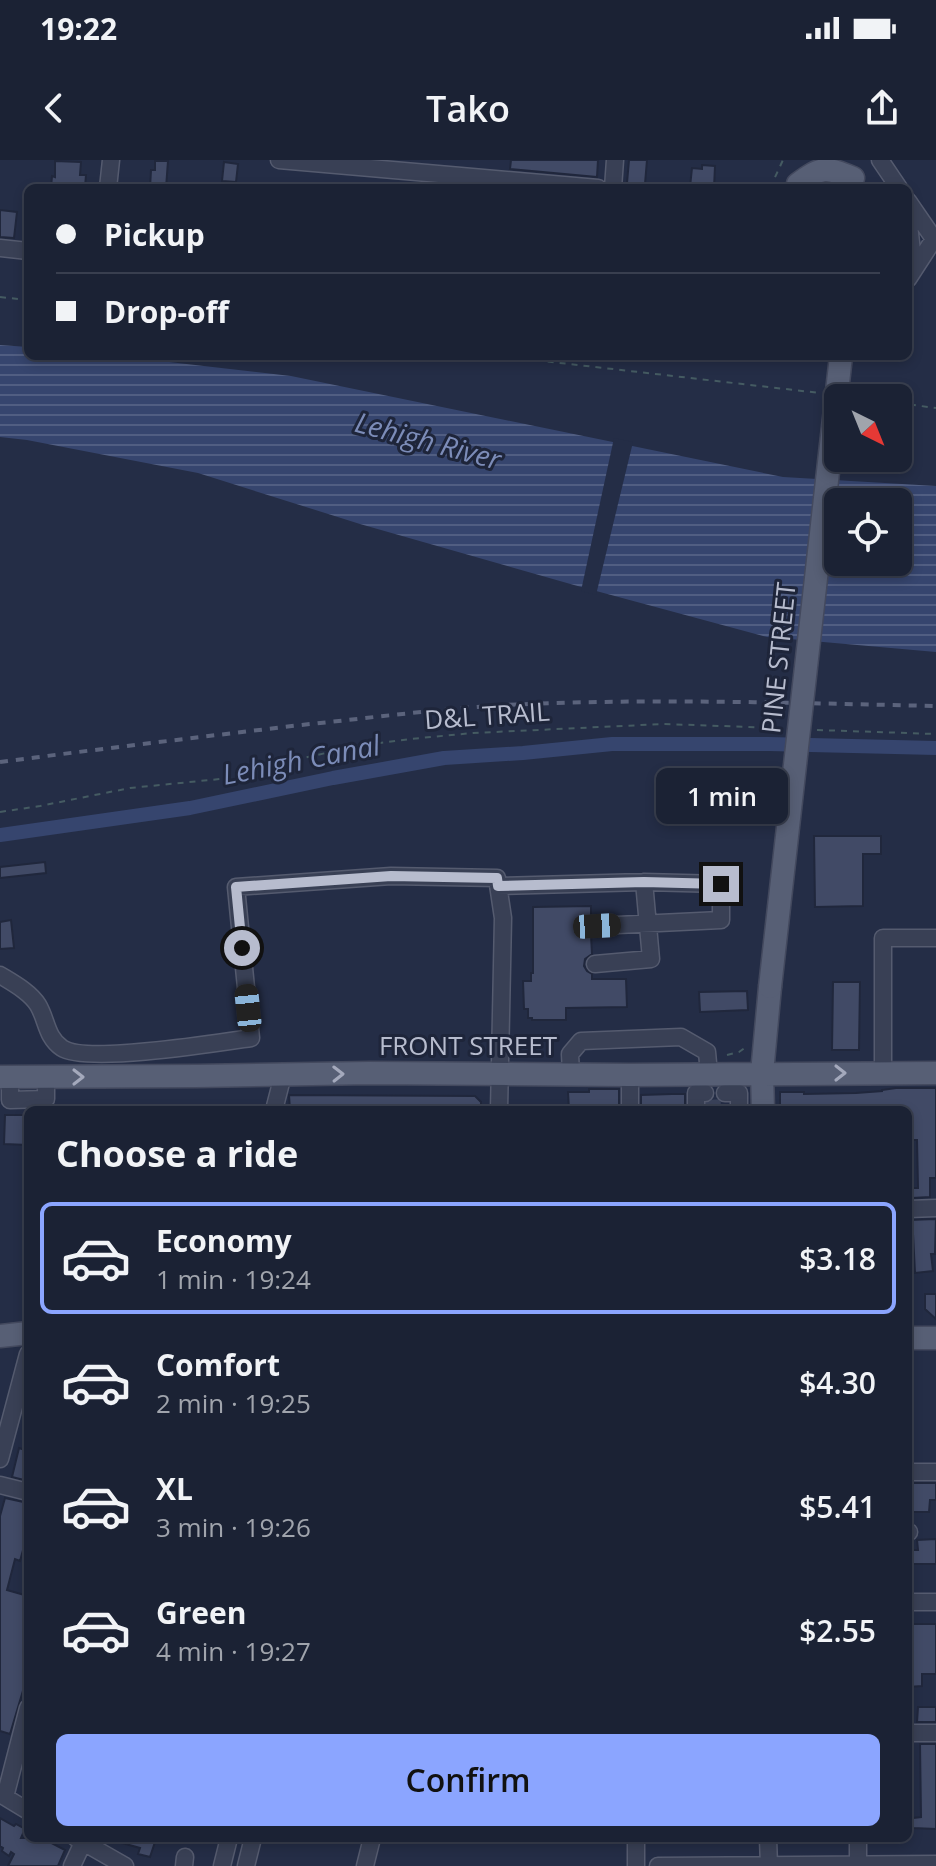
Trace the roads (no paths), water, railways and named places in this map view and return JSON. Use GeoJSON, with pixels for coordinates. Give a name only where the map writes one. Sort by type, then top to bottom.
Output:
{"type":"FeatureCollection","features":[{"type":"Feature","properties":{"kind":"main road"},"geometry":{"type":"LineString","coordinates":[[799,184],[812,160]]}},
{"type":"Feature","properties":{"kind":"main road"},"geometry":{"type":"LineString","coordinates":[[801,184],[823,168],[852,175]]}},
{"type":"Feature","properties":{"kind":"main road","name":"PINE STREET"},"geometry":{"type":"LineString","coordinates":[[762,1106],[770,987],[841,360]]}},
{"type":"Feature","properties":{"kind":"main road","name":"FRONT STREET"},"geometry":{"type":"LineString","coordinates":[[5,1077],[630,1075],[700,1094],[762,1073],[936,1073]]}},
{"type":"Feature","properties":{"kind":"main road"},"geometry":{"type":"LineString","coordinates":[[0,1336],[24,1333]]}},
{"type":"Feature","properties":{"kind":"main road"},"geometry":{"type":"LineString","coordinates":[[912,1338],[936,1338]]}},
{"type":"Feature","properties":{"kind":"street"},"geometry":{"type":"LineString","coordinates":[[108,184],[111,160]]}},
{"type":"Feature","properties":{"kind":"street"},"geometry":{"type":"LineString","coordinates":[[279,160],[445,167],[569,184]]}},
{"type":"Feature","properties":{"kind":"street"},"geometry":{"type":"LineString","coordinates":[[613,184],[615,160]]}},
{"type":"Feature","properties":{"kind":"street"},"geometry":{"type":"LineString","coordinates":[[882,161],[896,184]]}},
{"type":"Feature","properties":{"kind":"street"},"geometry":{"type":"LineString","coordinates":[[912,207],[935,239],[912,273]]}},
{"type":"Feature","properties":{"kind":"street"},"geometry":{"type":"LineString","coordinates":[[0,248],[24,251]]}},
{"type":"Feature","properties":{"kind":"street"},"geometry":{"type":"LineString","coordinates":[[0,975],[19,986],[37,1005],[49,1035],[63,1049],[90,1054],[157,1051],[251,1038],[236,887],[391,876],[497,878],[503,918],[499,1106]]}},
{"type":"Feature","properties":{"kind":"street"},"geometry":{"type":"LineString","coordinates":[[498,886],[644,882],[721,884],[721,920],[597,926]]}},
{"type":"Feature","properties":{"kind":"street"},"geometry":{"type":"LineString","coordinates":[[595,964],[651,959],[644,882]]}},
{"type":"Feature","properties":{"kind":"street"},"geometry":{"type":"LineString","coordinates":[[883,1073],[883,938],[936,938]]}},
{"type":"Feature","properties":{"kind":"street"},"geometry":{"type":"LineString","coordinates":[[571,1074],[570,1054],[581,1041],[681,1037],[707,1052],[700,1094]]}},
{"type":"Feature","properties":{"kind":"street"},"geometry":{"type":"LineString","coordinates":[[275,1106],[283,1075]]}},
{"type":"Feature","properties":{"kind":"street"},"geometry":{"type":"LineString","coordinates":[[630,1075],[630,1106]]}},
{"type":"Feature","properties":{"kind":"street"},"geometry":{"type":"LineString","coordinates":[[733,1104],[762,1106]]}},
{"type":"Feature","properties":{"kind":"street"},"geometry":{"type":"LineString","coordinates":[[912,1209],[936,1208]]}},
{"type":"Feature","properties":{"kind":"street"},"geometry":{"type":"LineString","coordinates":[[0,1459],[24,1369]]}},
{"type":"Feature","properties":{"kind":"street"},"geometry":{"type":"LineString","coordinates":[[912,1472],[936,1472]]}},
{"type":"Feature","properties":{"kind":"street"},"geometry":{"type":"LineString","coordinates":[[0,1485],[24,1491]]}},
{"type":"Feature","properties":{"kind":"street"},"geometry":{"type":"LineString","coordinates":[[912,1602],[936,1602]]}},
{"type":"Feature","properties":{"kind":"street"},"geometry":{"type":"LineString","coordinates":[[24,1722],[2,1796],[24,1809]]}},
{"type":"Feature","properties":{"kind":"street"},"geometry":{"type":"LineString","coordinates":[[912,1733],[936,1733]]}},
{"type":"Feature","properties":{"kind":"street"},"geometry":{"type":"LineString","coordinates":[[72,1866],[80,1842]]}},
{"type":"Feature","properties":{"kind":"street"},"geometry":{"type":"LineString","coordinates":[[84,1842],[125,1866]]}},
{"type":"Feature","properties":{"kind":"street"},"geometry":{"type":"LineString","coordinates":[[222,1866],[228,1842]]}},
{"type":"Feature","properties":{"kind":"street"},"geometry":{"type":"LineString","coordinates":[[246,1866],[252,1842]]}},
{"type":"Feature","properties":{"kind":"street"},"geometry":{"type":"LineString","coordinates":[[365,1866],[371,1842]]}},
{"type":"Feature","properties":{"kind":"street"},"geometry":{"type":"LineString","coordinates":[[636,1842],[636,1866]]}},
{"type":"Feature","properties":{"kind":"street"},"geometry":{"type":"LineString","coordinates":[[768,1842],[769,1865]]}},
{"type":"Feature","properties":{"kind":"street"},"geometry":{"type":"LineString","coordinates":[[858,1842],[858,1865]]}},
{"type":"Feature","properties":{"kind":"street"},"geometry":{"type":"LineString","coordinates":[[658,1866],[936,1864]]}},
{"type":"Feature","properties":{"kind":"water","name":"Lehigh River"},"geometry":{"type":"Polygon","coordinates":[[[0,345],[24,347],[24,360],[152,360],[291,376],[783,477],[936,486],[936,652],[767,637],[360,524],[198,473],[0,437],[0,345]]]}},
{"type":"Feature","properties":{"kind":"waterway","name":"Lehigh Canal"},"geometry":{"type":"LineString","coordinates":[[0,835],[190,808],[444,758],[612,744],[936,748]]}},
{"type":"Feature","properties":{"kind":"railway"},"geometry":{"type":"LineString","coordinates":[[0,762],[301,725],[506,705],[667,701],[936,706]]}}]}
